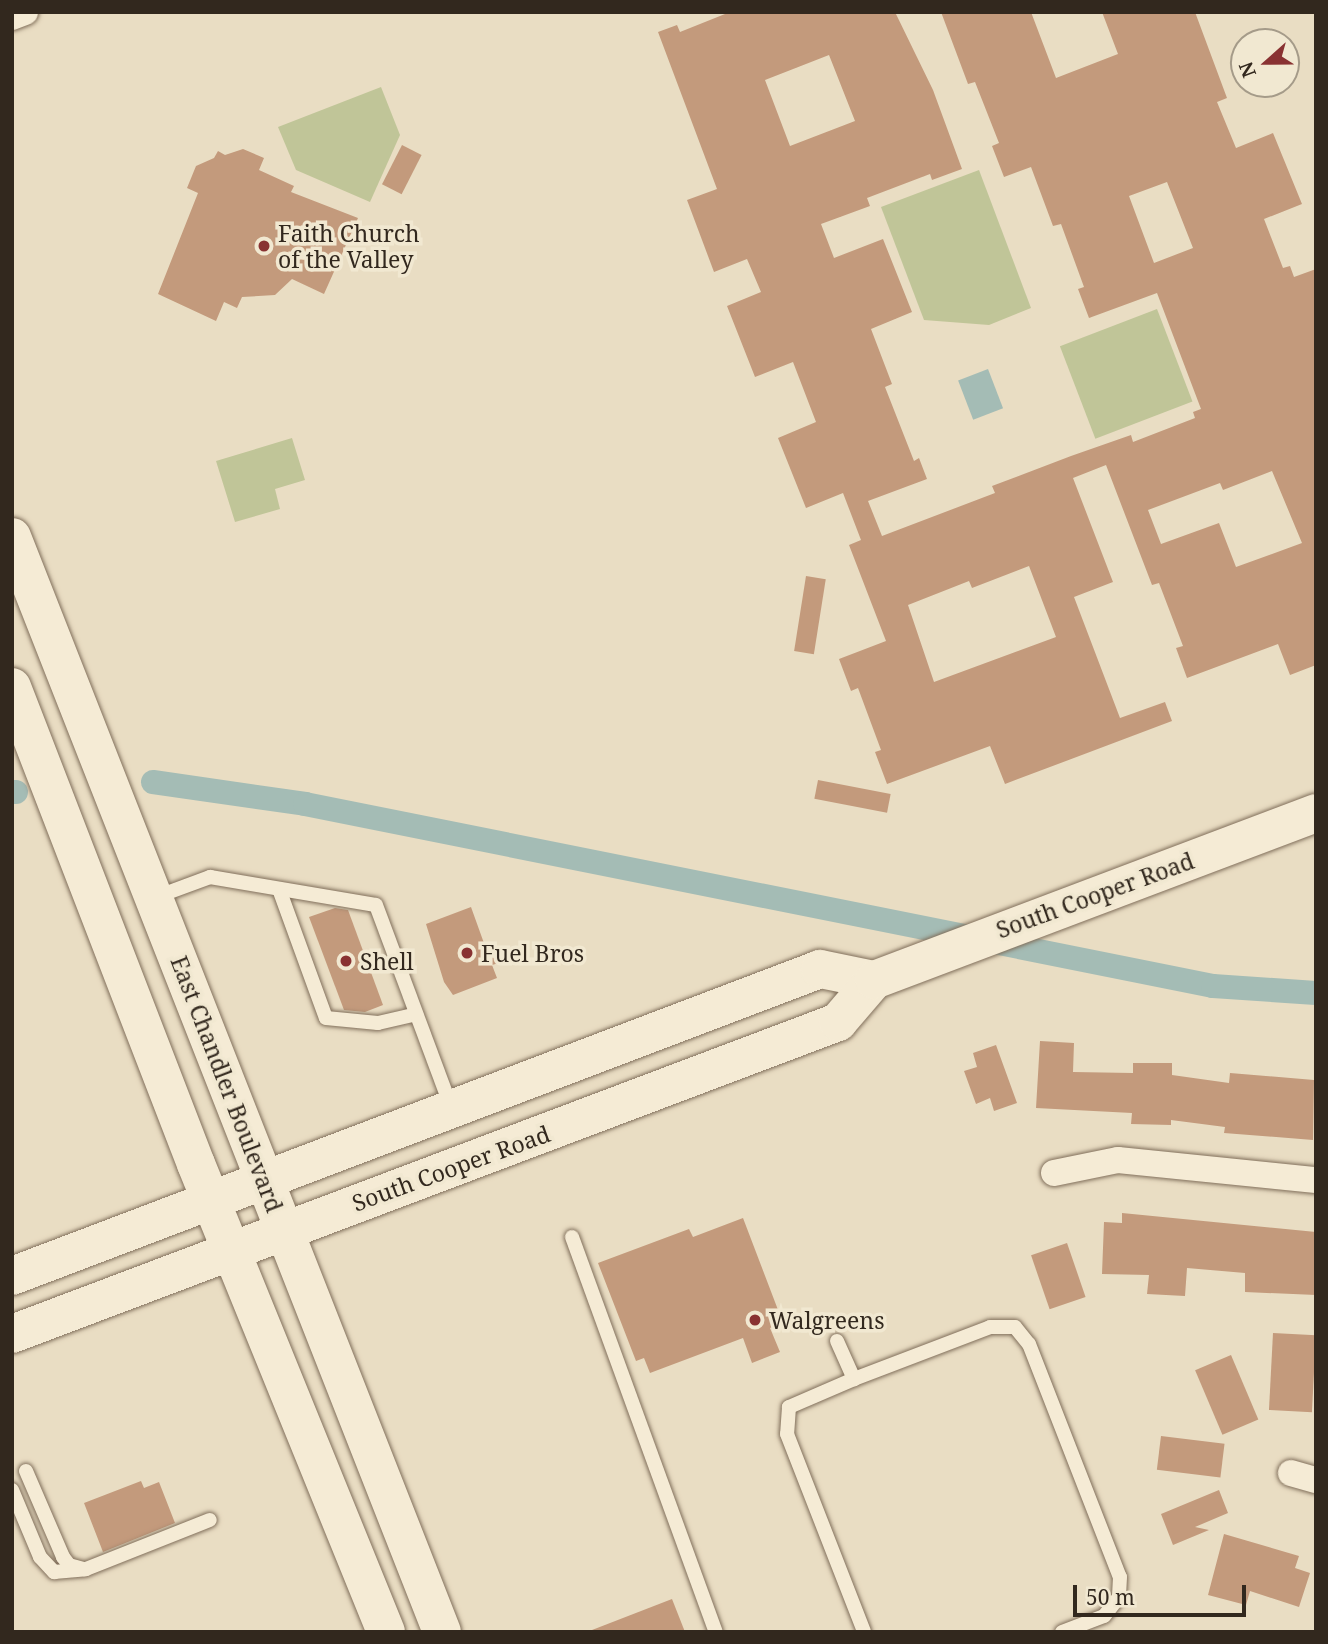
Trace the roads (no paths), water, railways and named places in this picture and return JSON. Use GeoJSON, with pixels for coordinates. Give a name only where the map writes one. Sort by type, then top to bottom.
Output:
{"type":"FeatureCollection","features":[{"type":"Feature","properties":{"kind":"main road","name":"East Chandler Boulevard"},"geometry":{"type":"LineString","coordinates":[[12,537],[442,1632]]}},
{"type":"Feature","properties":{"kind":"main road"},"geometry":{"type":"LineString","coordinates":[[12,687],[212,1201],[386,1632]]}},
{"type":"Feature","properties":{"kind":"main road","name":"South Cooper Road"},"geometry":{"type":"LineString","coordinates":[[12,1334],[838,1022],[874,980],[1316,813]]}},
{"type":"Feature","properties":{"kind":"main road"},"geometry":{"type":"LineString","coordinates":[[12,1276],[820,969],[874,980]]}},
{"type":"Feature","properties":{"kind":"street"},"geometry":{"type":"LineString","coordinates":[[12,17],[25,12]]}},
{"type":"Feature","properties":{"kind":"street"},"geometry":{"type":"LineString","coordinates":[[1054,1173],[1118,1160],[1316,1180]]}},
{"type":"Feature","properties":{"kind":"lane"},"geometry":{"type":"LineString","coordinates":[[154,897],[210,877],[376,905],[452,1108]]}},
{"type":"Feature","properties":{"kind":"lane"},"geometry":{"type":"LineString","coordinates":[[279,888],[326,1018],[379,1023],[416,1014]]}},
{"type":"Feature","properties":{"kind":"lane"},"geometry":{"type":"LineString","coordinates":[[572,1237],[716,1632]]}},
{"type":"Feature","properties":{"kind":"lane"},"geometry":{"type":"LineString","coordinates":[[864,1632],[787,1434],[789,1407],[990,1327],[1015,1327],[1022,1336],[1120,1577],[1119,1597],[1104,1616],[1062,1632]]}},
{"type":"Feature","properties":{"kind":"lane"},"geometry":{"type":"LineString","coordinates":[[838,1341],[854,1379]]}},
{"type":"Feature","properties":{"kind":"lane"},"geometry":{"type":"LineString","coordinates":[[26,1471],[63,1557],[69,1565],[86,1569]]}},
{"type":"Feature","properties":{"kind":"lane"},"geometry":{"type":"LineString","coordinates":[[12,1490],[46,1566],[65,1573],[86,1569],[210,1520]]}},
{"type":"Feature","properties":{"kind":"water"},"geometry":{"type":"Polygon","coordinates":[[[988,369],[1003,408],[973,420],[958,380],[988,369]]]}},
{"type":"Feature","properties":{"kind":"waterway"},"geometry":{"type":"LineString","coordinates":[[153,782],[305,804],[1213,986],[1316,993]]}},
{"type":"Feature","properties":{"kind":"place","name":"Faith Church of the Valley"},"geometry":{"type":"Point","coordinates":[264,246]}},
{"type":"Feature","properties":{"kind":"place","name":"Fuel Bros"},"geometry":{"type":"Point","coordinates":[467,953]}},
{"type":"Feature","properties":{"kind":"place","name":"Shell"},"geometry":{"type":"Point","coordinates":[346,961]}},
{"type":"Feature","properties":{"kind":"place","name":"Walgreens"},"geometry":{"type":"Point","coordinates":[755,1320]}}]}
